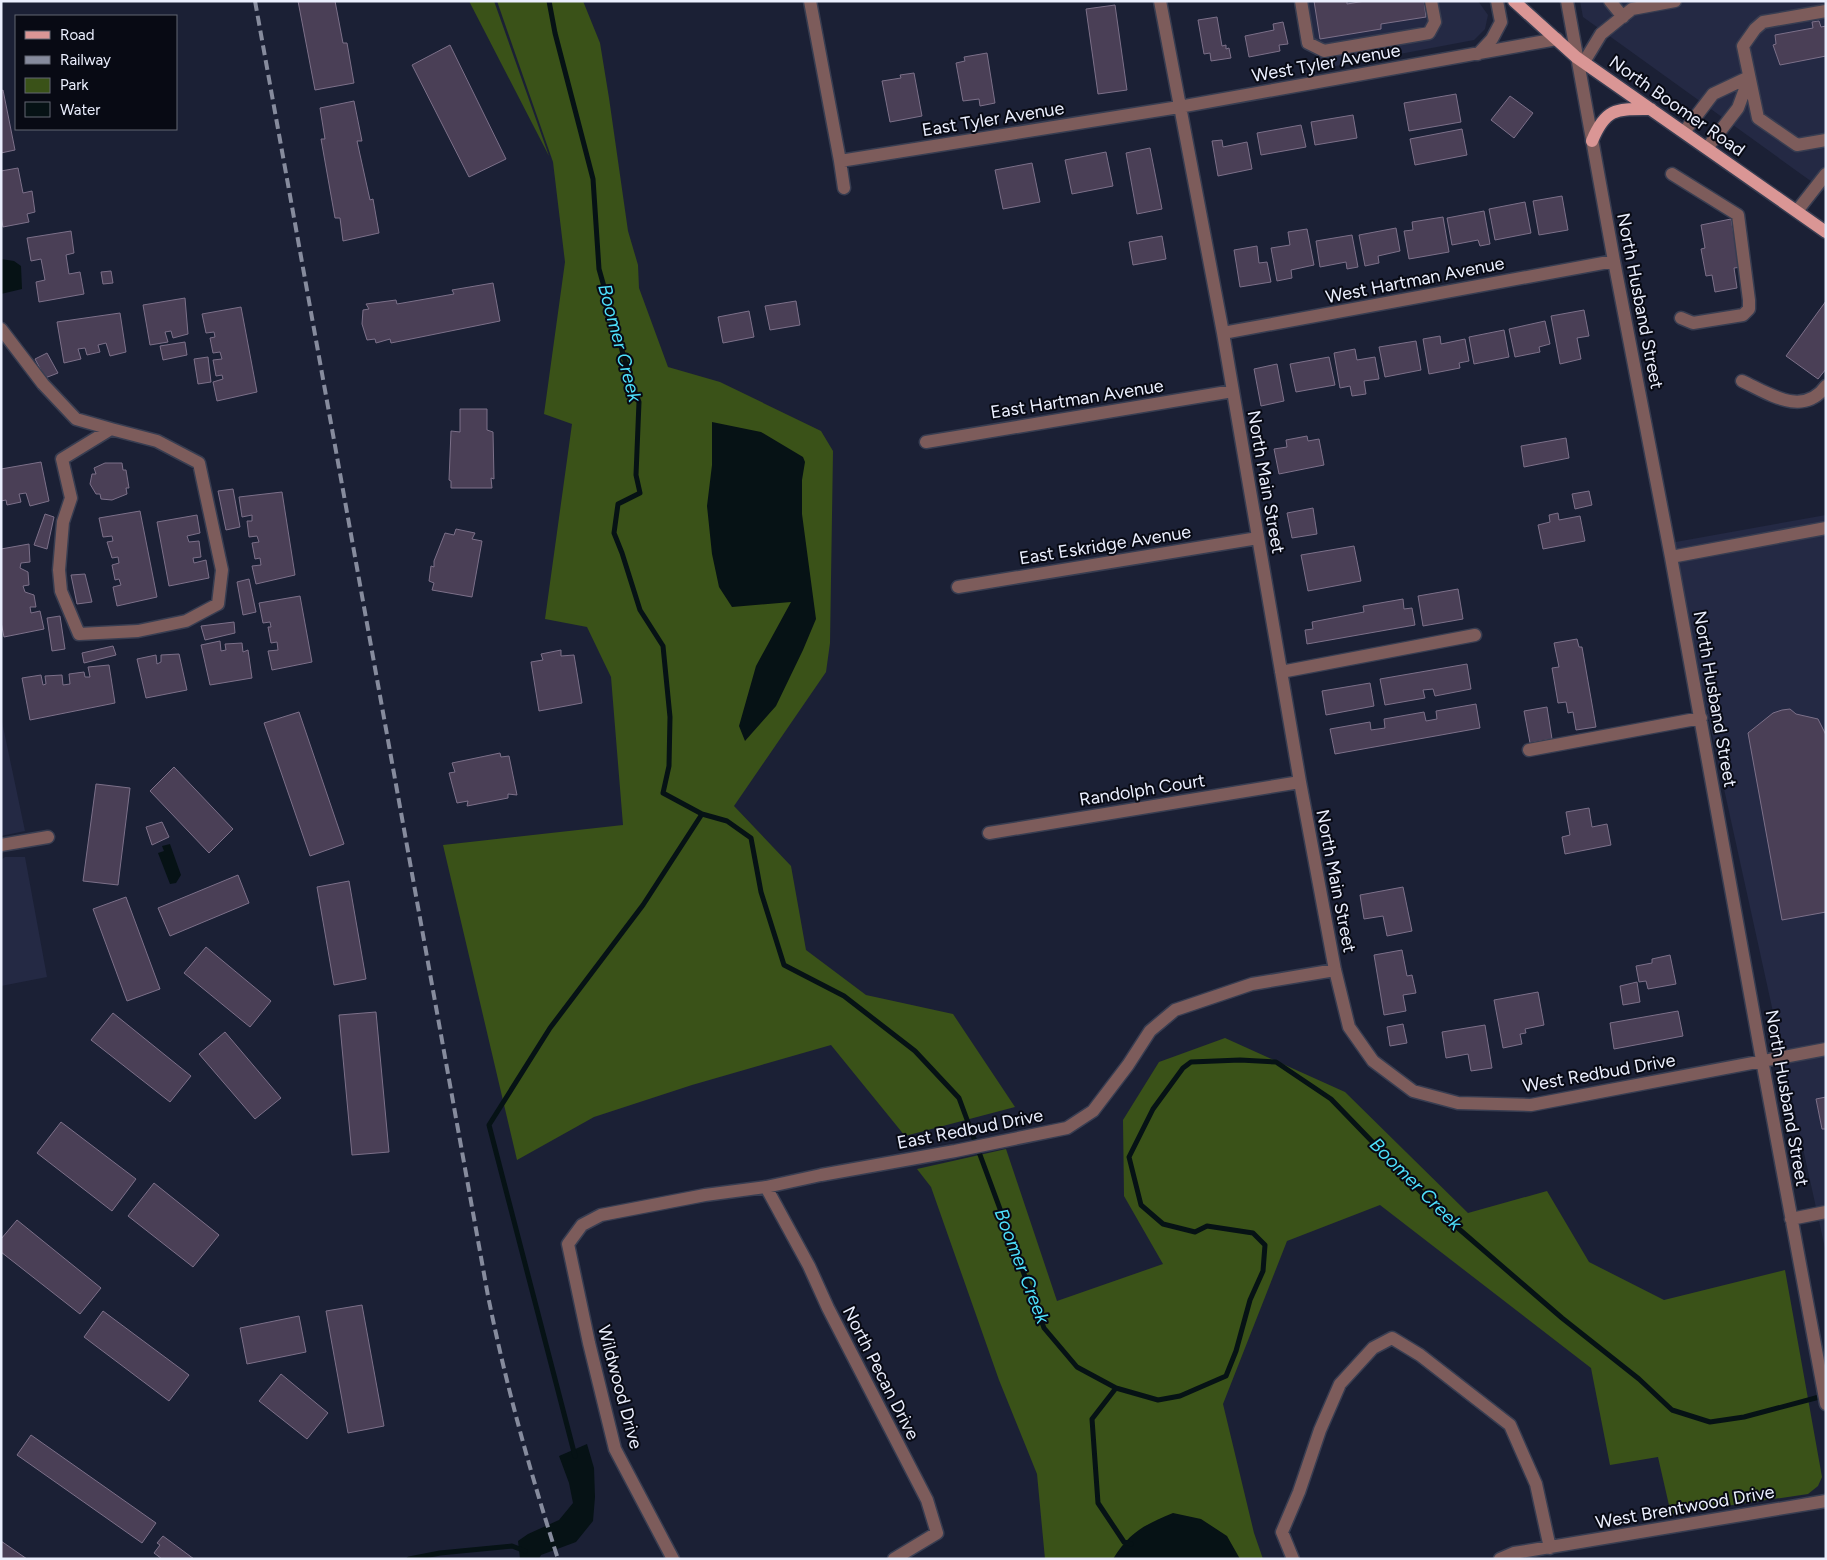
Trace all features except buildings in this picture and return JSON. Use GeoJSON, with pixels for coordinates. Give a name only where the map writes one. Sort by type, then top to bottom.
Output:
{"type":"FeatureCollection","features":[{"type":"Feature","properties":{"kind":"main road","name":"North Boomer Road"},"geometry":{"type":"LineString","coordinates":[[1514,1],[1580,60],[1826,232]]}},
{"type":"Feature","properties":{"kind":"main road"},"geometry":{"type":"LineString","coordinates":[[1592,141],[1597,127],[1606,116],[1628,109],[1651,109]]}},
{"type":"Feature","properties":{"kind":"street"},"geometry":{"type":"LineString","coordinates":[[810,1],[844,188]]}},
{"type":"Feature","properties":{"kind":"street","name":"North Main Street"},"geometry":{"type":"LineString","coordinates":[[1160,1],[1223,333],[1300,782],[1335,970]]}},
{"type":"Feature","properties":{"kind":"street"},"geometry":{"type":"LineString","coordinates":[[1301,1],[1308,43],[1324,50],[1430,33],[1434,22],[1431,1]]}},
{"type":"Feature","properties":{"kind":"street"},"geometry":{"type":"LineString","coordinates":[[1478,54],[1492,40],[1501,22],[1497,1]]}},
{"type":"Feature","properties":{"kind":"street","name":"North Husband Street"},"geometry":{"type":"LineString","coordinates":[[1567,1],[1580,60],[1592,141],[1701,718],[1826,1404]]}},
{"type":"Feature","properties":{"kind":"street"},"geometry":{"type":"LineString","coordinates":[[1610,1],[1623,17]]}},
{"type":"Feature","properties":{"kind":"street"},"geometry":{"type":"LineString","coordinates":[[1580,60],[1601,34],[1632,10],[1675,1]]}},
{"type":"Feature","properties":{"kind":"street"},"geometry":{"type":"LineString","coordinates":[[1826,11],[1764,22],[1755,29],[1743,46],[1758,118],[1797,145],[1826,140]]}},
{"type":"Feature","properties":{"kind":"street"},"geometry":{"type":"LineString","coordinates":[[1755,29],[1826,16]]}},
{"type":"Feature","properties":{"kind":"street","name":"West Tyler Avenue"},"geometry":{"type":"LineString","coordinates":[[1179,107],[1557,40]]}},
{"type":"Feature","properties":{"kind":"street"},"geometry":{"type":"LineString","coordinates":[[1684,132],[1713,94],[1749,77]]}},
{"type":"Feature","properties":{"kind":"street"},"geometry":{"type":"LineString","coordinates":[[1706,148],[1738,108],[1749,77]]}},
{"type":"Feature","properties":{"kind":"street","name":"East Tyler Avenue"},"geometry":{"type":"LineString","coordinates":[[840,161],[1179,107]]}},
{"type":"Feature","properties":{"kind":"street"},"geometry":{"type":"LineString","coordinates":[[1672,174],[1738,215],[1750,300],[1749,309],[1743,315],[1693,323],[1681,318]]}},
{"type":"Feature","properties":{"kind":"street"},"geometry":{"type":"LineString","coordinates":[[1797,211],[1826,174]]}},
{"type":"Feature","properties":{"kind":"street","name":"West Hartman Avenue"},"geometry":{"type":"LineString","coordinates":[[1223,333],[1614,260]]}},
{"type":"Feature","properties":{"kind":"street"},"geometry":{"type":"LineString","coordinates":[[1,329],[43,384],[76,419],[157,441],[198,463],[222,570],[218,604],[186,621],[138,632],[79,634],[61,591],[58,570],[63,522],[71,498],[62,459],[112,429]]}},
{"type":"Feature","properties":{"kind":"street"},"geometry":{"type":"LineString","coordinates":[[1742,381],[1789,402],[1809,400],[1822,392],[1826,386]]}},
{"type":"Feature","properties":{"kind":"street","name":"East Hartman Avenue"},"geometry":{"type":"LineString","coordinates":[[926,442],[1233,391]]}},
{"type":"Feature","properties":{"kind":"street"},"geometry":{"type":"LineString","coordinates":[[1671,557],[1826,528]]}},
{"type":"Feature","properties":{"kind":"street","name":"East Eskridge Avenue"},"geometry":{"type":"LineString","coordinates":[[958,587],[1258,538]]}},
{"type":"Feature","properties":{"kind":"street"},"geometry":{"type":"LineString","coordinates":[[1282,672],[1475,635]]}},
{"type":"Feature","properties":{"kind":"street"},"geometry":{"type":"LineString","coordinates":[[1529,750],[1701,718]]}},
{"type":"Feature","properties":{"kind":"street","name":"Randolph Court"},"geometry":{"type":"LineString","coordinates":[[989,833],[1300,782]]}},
{"type":"Feature","properties":{"kind":"street"},"geometry":{"type":"LineString","coordinates":[[1,845],[48,837]]}},
{"type":"Feature","properties":{"kind":"street","name":"West Redbud Drive"},"geometry":{"type":"LineString","coordinates":[[1335,970],[1349,1027],[1373,1061],[1413,1091],[1458,1103],[1531,1105],[1826,1049]]}},
{"type":"Feature","properties":{"kind":"street","name":"East Redbud Drive"},"geometry":{"type":"LineString","coordinates":[[568,1244],[582,1225],[601,1214],[704,1195],[766,1187],[1067,1128],[1093,1111],[1128,1065],[1150,1031],[1176,1010],[1252,984],[1335,970]]}},
{"type":"Feature","properties":{"kind":"street","name":"North Pecan Drive"},"geometry":{"type":"LineString","coordinates":[[766,1187],[809,1266],[828,1308],[927,1500],[937,1533],[894,1559]]}},
{"type":"Feature","properties":{"kind":"street"},"geometry":{"type":"LineString","coordinates":[[1791,1219],[1826,1212]]}},
{"type":"Feature","properties":{"kind":"street","name":"Wildwood Drive"},"geometry":{"type":"LineString","coordinates":[[568,1244],[589,1343],[615,1449],[673,1559]]}},
{"type":"Feature","properties":{"kind":"street"},"geometry":{"type":"LineString","coordinates":[[1293,1559],[1282,1532],[1299,1492],[1320,1430],[1340,1384],[1374,1348],[1392,1338],[1420,1355],[1510,1426],[1536,1484],[1550,1548]]}},
{"type":"Feature","properties":{"kind":"street","name":"West Brentwood Drive"},"geometry":{"type":"LineString","coordinates":[[1500,1559],[1514,1554],[1826,1501]]}},
{"type":"Feature","properties":{"kind":"shaded area"},"geometry":{"type":"Polygon","coordinates":[[[1307,1],[1478,1],[1488,15],[1485,29],[1474,40],[1320,69],[1307,1]]]}},
{"type":"Feature","properties":{"kind":"shaded area"},"geometry":{"type":"Polygon","coordinates":[[[1580,1],[1826,1],[1826,192],[1583,17],[1580,1]]]}},
{"type":"Feature","properties":{"kind":"shaded area"},"geometry":{"type":"Polygon","coordinates":[[[1826,515],[1826,1253],[1670,543],[1826,515]]]}},
{"type":"Feature","properties":{"kind":"shaded area"},"geometry":{"type":"Polygon","coordinates":[[[1,717],[25,831],[1,836],[1,717]]]}},
{"type":"Feature","properties":{"kind":"shaded area"},"geometry":{"type":"Polygon","coordinates":[[[5,857],[25,857],[47,977],[1,986],[1,860],[5,857]]]}},
{"type":"Feature","properties":{"kind":"green space"},"geometry":{"type":"Polygon","coordinates":[[[469,1],[494,1],[549,156],[469,1]]]}},
{"type":"Feature","properties":{"kind":"green space"},"geometry":{"type":"Polygon","coordinates":[[[497,1],[583,1],[600,43],[628,231],[638,265],[639,288],[668,367],[720,382],[821,431],[833,451],[830,643],[826,672],[734,806],[791,866],[806,950],[866,995],[953,1014],[1015,1107],[905,1136],[831,1045],[692,1085],[594,1117],[517,1160],[443,845],[623,825],[611,677],[587,627],[545,619],[572,424],[544,414],[565,262],[553,162],[497,1]]]}},
{"type":"Feature","properties":{"kind":"green space"},"geometry":{"type":"Polygon","coordinates":[[[1225,1038],[1345,1092],[1468,1213],[1547,1191],[1589,1262],[1664,1300],[1785,1270],[1822,1477],[1818,1486],[1808,1494],[1671,1514],[1658,1457],[1610,1465],[1591,1368],[1380,1205],[1287,1241],[1223,1404],[1254,1533],[1263,1559],[1045,1559],[1037,1474],[999,1380],[931,1187],[917,1169],[1006,1149],[1057,1301],[1163,1264],[1124,1196],[1123,1120],[1159,1062],[1225,1038]]]}},
{"type":"Feature","properties":{"kind":"water"},"geometry":{"type":"Polygon","coordinates":[[[1,259],[14,261],[21,266],[22,289],[1,294],[1,259]]]}},
{"type":"Feature","properties":{"kind":"water"},"geometry":{"type":"Polygon","coordinates":[[[712,422],[761,432],[803,457],[805,462],[802,480],[802,514],[816,619],[776,706],[745,741],[739,726],[756,666],[791,602],[732,607],[719,587],[712,554],[707,506],[712,465],[712,422]]]}},
{"type":"Feature","properties":{"kind":"water"},"geometry":{"type":"Polygon","coordinates":[[[170,844],[181,875],[176,883],[170,884],[158,853],[164,851],[162,846],[170,844]]]}},
{"type":"Feature","properties":{"kind":"water"},"geometry":{"type":"Polygon","coordinates":[[[587,1444],[594,1468],[595,1497],[593,1521],[576,1542],[541,1555],[539,1559],[520,1559],[518,1541],[528,1534],[559,1520],[573,1503],[569,1483],[559,1456],[587,1444]]]}},
{"type":"Feature","properties":{"kind":"water"},"geometry":{"type":"Polygon","coordinates":[[[1173,1513],[1201,1519],[1227,1536],[1240,1559],[1113,1559],[1119,1549],[1132,1535],[1154,1521],[1173,1513]]]}},
{"type":"Feature","properties":{"kind":"waterway","name":"Boomer Creek"},"geometry":{"type":"LineString","coordinates":[[549,1],[555,33],[593,179],[599,269],[631,382],[639,402],[636,475],[640,493],[618,504],[614,533],[640,610],[663,646],[670,717],[669,766],[663,793],[702,814],[727,821],[751,838],[761,892],[784,965],[844,996],[915,1051],[959,1098],[1044,1328],[1077,1367],[1116,1388],[1158,1400],[1180,1396],[1226,1376],[1236,1351],[1250,1300],[1263,1271],[1265,1245],[1253,1233],[1207,1226],[1195,1232],[1163,1224],[1141,1205],[1129,1157],[1153,1109],[1183,1068],[1191,1062],[1240,1060],[1276,1062],[1331,1099],[1444,1216],[1562,1318],[1639,1379],[1672,1410],[1710,1422],[1744,1417],[1823,1396]]}},
{"type":"Feature","properties":{"kind":"waterway"},"geometry":{"type":"LineString","coordinates":[[575,1456],[489,1125],[550,1028],[643,905],[702,814]]}},
{"type":"Feature","properties":{"kind":"waterway"},"geometry":{"type":"LineString","coordinates":[[1116,1388],[1092,1419],[1098,1503],[1124,1542],[1131,1544]]}},
{"type":"Feature","properties":{"kind":"waterway"},"geometry":{"type":"LineString","coordinates":[[409,1559],[440,1553],[512,1546],[525,1551]]}},
{"type":"Feature","properties":{"kind":"railway"},"geometry":{"type":"LineString","coordinates":[[255,1],[488,1296],[519,1428],[558,1559]]}}]}
